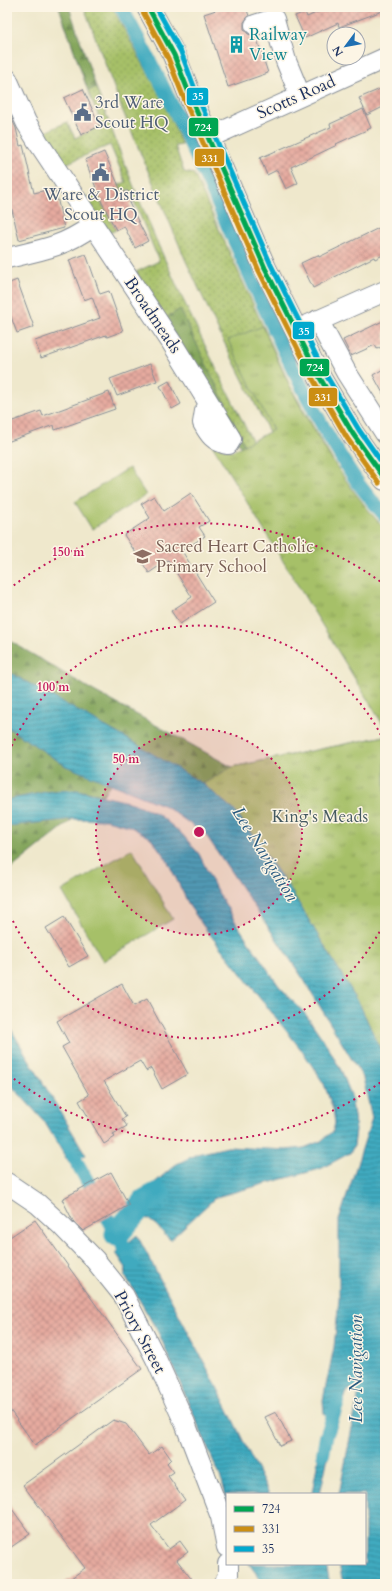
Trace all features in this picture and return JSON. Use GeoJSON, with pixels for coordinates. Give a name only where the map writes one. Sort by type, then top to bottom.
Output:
{"type":"FeatureCollection","features":[{"type":"Feature","properties":{"kind":"main road"},"geometry":{"type":"LineString","coordinates":[[148,7],[174,55],[208,138],[265,268],[320,378],[353,434],[385,479]]}},
{"type":"Feature","properties":{"kind":"street"},"geometry":{"type":"LineString","coordinates":[[255,25],[274,19],[286,61],[300,95]]}},
{"type":"Feature","properties":{"kind":"street","name":"Scotts Road"},"geometry":{"type":"LineString","coordinates":[[208,138],[300,95],[385,58]]}},
{"type":"Feature","properties":{"kind":"street","name":"Broadmeads"},"geometry":{"type":"LineString","coordinates":[[7,79],[26,122],[38,142],[92,226],[168,337],[210,406]]}},
{"type":"Feature","properties":{"kind":"street"},"geometry":{"type":"LineString","coordinates":[[7,258],[58,246],[78,236],[92,226]]}},
{"type":"Feature","properties":{"kind":"street"},"geometry":{"type":"LineString","coordinates":[[296,330],[385,291]]}},
{"type":"Feature","properties":{"kind":"street"},"geometry":{"type":"LineString","coordinates":[[318,320],[358,391],[385,433]]}},
{"type":"Feature","properties":{"kind":"street","name":"Priory Street"},"geometry":{"type":"LineString","coordinates":[[7,1183],[38,1204],[62,1226],[96,1260],[124,1296],[156,1359],[185,1423],[221,1517],[226,1542]]}},
{"type":"Feature","properties":{"kind":"street"},"geometry":{"type":"LineString","coordinates":[[224,1584],[228,1575],[228,1565]]}},
{"type":"Feature","properties":{"kind":"green space"},"geometry":{"type":"Polygon","coordinates":[[[59,7],[69,7],[96,87],[88,91],[59,7]]]}},
{"type":"Feature","properties":{"kind":"green space"},"geometry":{"type":"Polygon","coordinates":[[[84,7],[112,7],[164,102],[182,145],[175,146],[184,172],[194,174],[291,388],[338,470],[365,507],[385,530],[284,462],[219,332],[185,259],[122,109],[84,7]]]}},
{"type":"Feature","properties":{"kind":"green space"},"geometry":{"type":"Polygon","coordinates":[[[96,87],[125,164],[156,239],[196,326],[253,442],[244,445],[180,310],[165,319],[136,272],[159,261],[129,189],[102,203],[116,230],[109,233],[85,198],[126,182],[110,145],[63,165],[43,133],[67,122],[75,138],[102,125],[88,91],[96,87]]]}},
{"type":"Feature","properties":{"kind":"green space"},"geometry":{"type":"Polygon","coordinates":[[[180,309],[244,444],[282,512],[276,507],[165,319],[180,309]]]}},
{"type":"Feature","properties":{"kind":"green space"},"geometry":{"type":"Polygon","coordinates":[[[263,326],[291,388],[311,426],[358,497],[385,530],[385,728],[212,445],[232,451],[273,430],[228,340],[263,326]]]}},
{"type":"Feature","properties":{"kind":"green space"},"geometry":{"type":"Polygon","coordinates":[[[129,468],[146,495],[92,529],[75,502],[129,468]]]}},
{"type":"Feature","properties":{"kind":"green space","name":"King's Meads"},"geometry":{"type":"Polygon","coordinates":[[[7,639],[92,690],[232,767],[385,736],[385,1059],[359,1003],[290,889],[236,812],[131,741],[7,671],[7,639]]]}},
{"type":"Feature","properties":{"kind":"green space"},"geometry":{"type":"Polygon","coordinates":[[[7,727],[66,766],[111,783],[103,795],[77,790],[51,791],[7,800],[7,727]]]}},
{"type":"Feature","properties":{"kind":"green space","name":"King's Meads"},"geometry":{"type":"Polygon","coordinates":[[[385,736],[385,1059],[359,1003],[290,889],[236,812],[203,784],[232,767],[385,736]]]}},
{"type":"Feature","properties":{"kind":"green space"},"geometry":{"type":"Polygon","coordinates":[[[73,819],[7,872],[7,826],[73,819]]]}},
{"type":"Feature","properties":{"kind":"green space"},"geometry":{"type":"Polygon","coordinates":[[[132,849],[173,919],[103,961],[62,891],[132,849]]]}},
{"type":"Feature","properties":{"kind":"water"},"geometry":{"type":"Polygon","coordinates":[[[7,671],[131,741],[203,784],[236,812],[290,889],[359,1003],[385,1059],[385,1516],[380,1582],[347,1582],[342,1579],[339,1565],[366,1565],[366,1493],[339,1493],[358,1397],[353,1388],[346,1391],[337,1419],[327,1417],[324,1413],[323,1400],[334,1347],[339,1299],[339,1220],[372,1118],[363,1078],[304,980],[206,835],[165,806],[66,766],[7,727],[7,671]]]}},
{"type":"Feature","properties":{"kind":"water"},"geometry":{"type":"Polygon","coordinates":[[[77,790],[133,803],[158,814],[182,834],[199,854],[215,887],[238,926],[279,986],[306,1015],[327,1045],[342,1072],[351,1095],[356,1130],[354,1146],[350,1153],[320,1169],[216,1197],[170,1240],[148,1219],[141,1216],[135,1219],[131,1212],[139,1198],[175,1165],[197,1154],[228,1147],[286,1150],[304,1148],[321,1141],[333,1131],[335,1123],[333,1109],[324,1084],[303,1052],[204,927],[190,907],[167,860],[151,838],[129,826],[107,820],[73,819],[7,826],[7,800],[51,791],[77,790]]]}},
{"type":"Feature","properties":{"kind":"water"},"geometry":{"type":"Polygon","coordinates":[[[7,1016],[12,1031],[86,1155],[69,1163],[44,1121],[10,1084],[7,1076],[7,1016]]]}},
{"type":"Feature","properties":{"kind":"water"},"geometry":{"type":"Polygon","coordinates":[[[137,1235],[216,1385],[269,1493],[226,1493],[226,1497],[222,1481],[159,1334],[125,1275],[126,1268],[116,1253],[137,1235]]]}},
{"type":"Feature","properties":{"kind":"water"},"geometry":{"type":"Polygon","coordinates":[[[322,1436],[332,1438],[320,1493],[312,1493],[322,1436]]]}},
{"type":"Feature","properties":{"kind":"water"},"geometry":{"type":"Polygon","coordinates":[[[250,1565],[326,1565],[330,1584],[264,1584],[250,1565]]]}},
{"type":"Feature","properties":{"kind":"building","name":"Railway View"},"geometry":{"type":"Polygon","coordinates":[[[225,7],[246,7],[249,16],[244,22],[244,29],[248,34],[256,36],[268,73],[228,87],[204,14],[225,7]]]}},
{"type":"Feature","properties":{"kind":"building"},"geometry":{"type":"Polygon","coordinates":[[[329,7],[385,7],[385,10],[342,26],[339,26],[338,23],[331,26],[326,26],[326,28],[305,38],[295,16],[305,12],[307,17],[329,7]]]}},
{"type":"Feature","properties":{"kind":"building"},"geometry":{"type":"Polygon","coordinates":[[[385,87],[385,106],[367,115],[359,98],[385,87]]]}},
{"type":"Feature","properties":{"kind":"building","name":"3rd Ware Scout HQ"},"geometry":{"type":"Polygon","coordinates":[[[83,89],[100,126],[81,135],[64,98],[83,89]]]}},
{"type":"Feature","properties":{"kind":"building"},"geometry":{"type":"Polygon","coordinates":[[[7,109],[16,128],[20,146],[23,145],[34,193],[55,188],[64,228],[19,240],[9,197],[7,197],[7,109]]]}},
{"type":"Feature","properties":{"kind":"building"},"geometry":{"type":"Polygon","coordinates":[[[363,109],[371,128],[291,167],[298,183],[286,189],[277,170],[267,175],[260,158],[331,127],[330,124],[363,109]]]}},
{"type":"Feature","properties":{"kind":"building"},"geometry":{"type":"Polygon","coordinates":[[[104,152],[122,193],[128,191],[132,202],[129,203],[148,241],[135,248],[124,226],[116,230],[102,203],[85,160],[104,152]]]}},
{"type":"Feature","properties":{"kind":"building"},"geometry":{"type":"Polygon","coordinates":[[[385,225],[385,254],[375,259],[374,257],[313,288],[301,263],[318,255],[319,257],[385,225]]]}},
{"type":"Feature","properties":{"kind":"building"},"geometry":{"type":"Polygon","coordinates":[[[86,254],[100,294],[109,291],[123,331],[107,337],[106,335],[41,358],[35,341],[100,318],[92,297],[84,300],[69,260],[86,254]]]}},
{"type":"Feature","properties":{"kind":"building"},"geometry":{"type":"Polygon","coordinates":[[[17,280],[34,327],[17,333],[7,306],[7,284],[17,280]]]}},
{"type":"Feature","properties":{"kind":"building"},"geometry":{"type":"Polygon","coordinates":[[[385,320],[385,345],[377,349],[375,345],[351,356],[343,340],[385,320]]]}},
{"type":"Feature","properties":{"kind":"building"},"geometry":{"type":"Polygon","coordinates":[[[150,364],[157,381],[117,396],[110,379],[150,364]]]}},
{"type":"Feature","properties":{"kind":"building"},"geometry":{"type":"Polygon","coordinates":[[[385,368],[385,397],[373,375],[385,368]]]}},
{"type":"Feature","properties":{"kind":"building"},"geometry":{"type":"Polygon","coordinates":[[[169,381],[181,404],[172,409],[160,386],[169,381]]]}},
{"type":"Feature","properties":{"kind":"building"},"geometry":{"type":"Polygon","coordinates":[[[109,392],[115,409],[55,430],[54,425],[7,442],[7,423],[41,411],[43,416],[109,392]]]}},
{"type":"Feature","properties":{"kind":"building"},"geometry":{"type":"Polygon","coordinates":[[[191,493],[209,521],[199,527],[205,536],[182,551],[214,602],[180,624],[171,611],[192,597],[168,560],[149,573],[124,535],[150,518],[141,504],[154,496],[164,511],[191,493]]]}},
{"type":"Feature","properties":{"kind":"building"},"geometry":{"type":"Polygon","coordinates":[[[64,917],[88,956],[69,967],[46,928],[64,917]]]}},
{"type":"Feature","properties":{"kind":"building"},"geometry":{"type":"Polygon","coordinates":[[[122,984],[134,1006],[147,999],[188,1074],[162,1089],[151,1068],[146,1071],[140,1061],[104,1081],[126,1117],[122,1119],[127,1126],[113,1134],[115,1137],[104,1144],[79,1101],[89,1095],[62,1047],[69,1043],[57,1021],[122,984]]]}},
{"type":"Feature","properties":{"kind":"building"},"geometry":{"type":"Polygon","coordinates":[[[111,1172],[129,1205],[83,1231],[73,1221],[62,1199],[111,1172]]]}},
{"type":"Feature","properties":{"kind":"building"},"geometry":{"type":"Polygon","coordinates":[[[35,1220],[142,1369],[35,1445],[7,1406],[7,1239],[35,1220]]]}},
{"type":"Feature","properties":{"kind":"building"},"geometry":{"type":"Polygon","coordinates":[[[276,1412],[291,1441],[280,1446],[265,1417],[276,1412]]]}},
{"type":"Feature","properties":{"kind":"building"},"geometry":{"type":"Polygon","coordinates":[[[113,1420],[126,1424],[149,1455],[162,1446],[171,1459],[167,1463],[174,1472],[168,1476],[185,1500],[151,1525],[169,1549],[180,1541],[188,1552],[177,1560],[195,1584],[63,1584],[85,1568],[23,1485],[113,1420]]]}},
{"type":"Feature","properties":{"kind":"building"},"geometry":{"type":"Polygon","coordinates":[[[7,1502],[30,1534],[7,1550],[7,1502]]]}},
{"type":"Feature","properties":{"kind":"waterway"},"geometry":{"type":"LineString","coordinates":[[121,7],[180,121],[290,364],[339,454],[358,483],[385,516]]}},
{"type":"Feature","properties":{"kind":"waterway"},"geometry":{"type":"LineString","coordinates":[[66,1143],[133,1263]]}},
{"type":"Feature","properties":{"kind":"waterway"},"geometry":{"type":"LineString","coordinates":[[117,1234],[145,1201],[158,1194]]}},
{"type":"Feature","properties":{"kind":"waterway","name":"Lee Navigation"},"geometry":{"type":"LineString","coordinates":[[323,1454],[326,1437],[338,1402]]}},
{"type":"Feature","properties":{"kind":"transit line","name":"724"},"geometry":{"type":"LineString","coordinates":[[148,7],[174,55],[193,103],[265,268],[320,378],[353,434],[385,479]]}},
{"type":"Feature","properties":{"kind":"transit line","name":"35"},"geometry":{"type":"LineString","coordinates":[[156,7],[181,52],[199,100],[271,265],[326,375],[359,430],[385,467]]}},
{"type":"Feature","properties":{"kind":"transit line","name":"331"},"geometry":{"type":"LineString","coordinates":[[142,10],[168,58],[187,106],[259,271],[314,381],[347,438],[379,483]]}},
{"type":"Feature","properties":{"kind":"place","name":"Railway View"},"geometry":{"type":"Point","coordinates":[236,44]}},
{"type":"Feature","properties":{"kind":"place","name":"3rd Ware Scout HQ"},"geometry":{"type":"Point","coordinates":[82,112]}},
{"type":"Feature","properties":{"kind":"place","name":"Ware & District Scout HQ"},"geometry":{"type":"Point","coordinates":[101,172]}},
{"type":"Feature","properties":{"kind":"place","name":"Sacred Heart Catholic Primary School"},"geometry":{"type":"Point","coordinates":[143,556]}}]}
